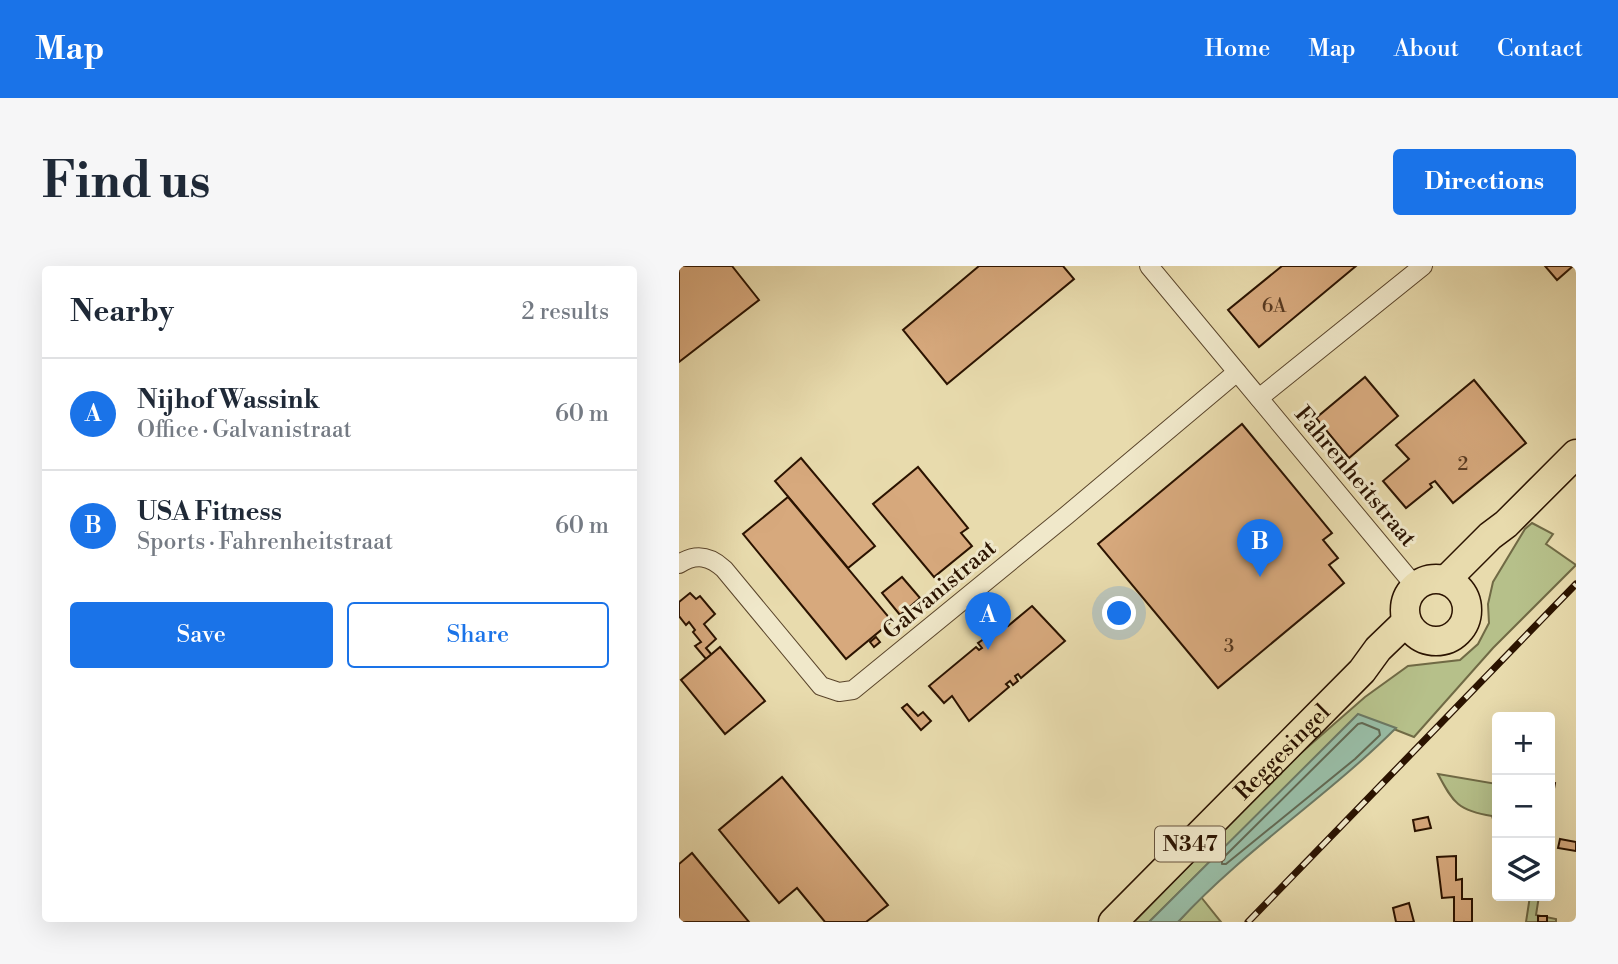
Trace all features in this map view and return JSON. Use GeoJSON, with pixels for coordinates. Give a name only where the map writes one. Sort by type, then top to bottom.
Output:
{"type":"FeatureCollection","features":[{"type":"Feature","properties":{"kind":"main road"},"geometry":{"type":"LineString","coordinates":[[1461,581],[1498,540],[1506,524],[1576,454]]}},
{"type":"Feature","properties":{"kind":"main road"},"geometry":{"type":"LineString","coordinates":[[1430,579],[1461,581],[1467,612],[1458,631],[1450,638],[1440,641],[1408,636],[1404,609],[1407,596],[1415,586],[1430,579]]}},
{"type":"Feature","properties":{"kind":"main road","name":"Reggesingel"},"geometry":{"type":"LineString","coordinates":[[1113,922],[1362,671],[1378,649],[1408,636]]}},
{"type":"Feature","properties":{"kind":"street","name":"Fahrenheitstraat"},"geometry":{"type":"LineString","coordinates":[[1149,266],[1415,586]]}},
{"type":"Feature","properties":{"kind":"street","name":"Fahrenheitstraat"},"geometry":{"type":"LineString","coordinates":[[1259,398],[1423,266]]}},
{"type":"Feature","properties":{"kind":"street","name":"Galvanistraat"},"geometry":{"type":"LineString","coordinates":[[679,564],[689,558],[701,556],[714,560],[725,569],[821,686],[839,692],[853,690],[1237,372]]}},
{"type":"Feature","properties":{"kind":"shaded area"},"geometry":{"type":"Polygon","coordinates":[[[1532,523],[1553,534],[1546,544],[1576,565],[1493,648],[1414,737],[1358,715],[1149,922],[1134,922],[1286,766],[1365,697],[1408,666],[1460,660],[1478,644],[1489,623],[1488,604],[1493,582],[1525,529],[1532,523]]]}},
{"type":"Feature","properties":{"kind":"shaded area"},"geometry":{"type":"Polygon","coordinates":[[[1438,774],[1492,783],[1492,816],[1464,808],[1448,792],[1438,774]]]}},
{"type":"Feature","properties":{"kind":"shaded area"},"geometry":{"type":"Polygon","coordinates":[[[1201,897],[1221,922],[1178,922],[1201,897]]]}},
{"type":"Feature","properties":{"kind":"shaded area"},"geometry":{"type":"Polygon","coordinates":[[[1529,901],[1538,901],[1536,915],[1556,919],[1556,922],[1526,922],[1529,901]]]}},
{"type":"Feature","properties":{"kind":"water"},"geometry":{"type":"Polygon","coordinates":[[[1358,714],[1396,728],[1230,871],[1178,922],[1149,922],[1358,714]]]}},
{"type":"Feature","properties":{"kind":"building"},"geometry":{"type":"Polygon","coordinates":[[[679,266],[732,266],[759,300],[679,362],[679,266]]]}},
{"type":"Feature","properties":{"kind":"building"},"geometry":{"type":"Polygon","coordinates":[[[979,266],[1063,266],[1074,279],[947,384],[903,330],[979,266]]]}},
{"type":"Feature","properties":{"kind":"building"},"geometry":{"type":"Polygon","coordinates":[[[1282,266],[1356,266],[1259,347],[1228,310],[1282,266]]]}},
{"type":"Feature","properties":{"kind":"building"},"geometry":{"type":"Polygon","coordinates":[[[1545,266],[1573,266],[1557,280],[1545,266]]]}},
{"type":"Feature","properties":{"kind":"building"},"geometry":{"type":"Polygon","coordinates":[[[1365,377],[1398,416],[1349,458],[1316,418],[1365,377]]]}},
{"type":"Feature","properties":{"kind":"building"},"geometry":{"type":"Polygon","coordinates":[[[1474,380],[1526,443],[1453,503],[1435,481],[1430,484],[1432,487],[1406,508],[1383,481],[1409,459],[1396,445],[1474,380]]]}},
{"type":"Feature","properties":{"kind":"building"},"geometry":{"type":"Polygon","coordinates":[[[1242,424],[1332,533],[1323,540],[1338,558],[1329,565],[1344,583],[1218,688],[1098,544],[1242,424]]]}},
{"type":"Feature","properties":{"kind":"building"},"geometry":{"type":"Polygon","coordinates":[[[801,458],[875,546],[848,568],[775,481],[801,458]]]}},
{"type":"Feature","properties":{"kind":"building"},"geometry":{"type":"Polygon","coordinates":[[[918,467],[968,528],[961,533],[972,546],[934,577],[873,504],[918,467]]]}},
{"type":"Feature","properties":{"kind":"building"},"geometry":{"type":"Polygon","coordinates":[[[788,497],[892,621],[846,659],[743,534],[788,497]]]}},
{"type":"Feature","properties":{"kind":"building"},"geometry":{"type":"Polygon","coordinates":[[[902,577],[920,598],[900,615],[882,593],[902,577]]]}},
{"type":"Feature","properties":{"kind":"building"},"geometry":{"type":"Polygon","coordinates":[[[690,593],[696,599],[700,596],[715,614],[704,624],[716,639],[706,648],[712,655],[706,659],[695,646],[701,642],[693,632],[695,630],[689,622],[686,625],[679,616],[679,602],[690,593]]]}},
{"type":"Feature","properties":{"kind":"building"},"geometry":{"type":"Polygon","coordinates":[[[1032,606],[1065,641],[1021,678],[1018,674],[1015,676],[1018,681],[1013,685],[1010,681],[1006,684],[1009,687],[969,721],[952,696],[944,703],[929,686],[976,647],[979,650],[982,648],[978,643],[984,639],[987,644],[991,641],[985,635],[1003,620],[1008,626],[1032,606]]]}},
{"type":"Feature","properties":{"kind":"building"},"geometry":{"type":"Polygon","coordinates":[[[876,637],[880,642],[874,647],[870,642],[876,637]]]}},
{"type":"Feature","properties":{"kind":"building"},"geometry":{"type":"Polygon","coordinates":[[[720,647],[765,701],[725,734],[681,680],[720,647]]]}},
{"type":"Feature","properties":{"kind":"building"},"geometry":{"type":"Polygon","coordinates":[[[907,704],[918,716],[923,712],[931,721],[921,730],[902,708],[907,704]]]}},
{"type":"Feature","properties":{"kind":"building"},"geometry":{"type":"Polygon","coordinates":[[[782,777],[888,905],[866,922],[825,922],[797,888],[779,903],[719,830],[782,777]]]}},
{"type":"Feature","properties":{"kind":"building"},"geometry":{"type":"Polygon","coordinates":[[[1428,817],[1431,828],[1415,831],[1413,820],[1428,817]]]}},
{"type":"Feature","properties":{"kind":"building"},"geometry":{"type":"Polygon","coordinates":[[[1560,839],[1576,842],[1576,851],[1558,848],[1560,839]]]}},
{"type":"Feature","properties":{"kind":"building"},"geometry":{"type":"Polygon","coordinates":[[[692,853],[749,922],[679,922],[679,864],[692,853]]]}},
{"type":"Feature","properties":{"kind":"building"},"geometry":{"type":"Polygon","coordinates":[[[1456,856],[1456,880],[1462,879],[1462,899],[1472,899],[1472,922],[1454,922],[1454,897],[1442,898],[1437,857],[1456,856]]]}},
{"type":"Feature","properties":{"kind":"building"},"geometry":{"type":"Polygon","coordinates":[[[1409,903],[1414,922],[1396,922],[1393,908],[1409,903]]]}},
{"type":"Feature","properties":{"kind":"building"},"geometry":{"type":"Polygon","coordinates":[[[1538,916],[1547,916],[1547,922],[1538,922],[1538,916]]]}},
{"type":"Feature","properties":{"kind":"railway"},"geometry":{"type":"LineString","coordinates":[[1248,922],[1576,584]]}},
{"type":"Feature","properties":{"kind":"place","name":"USA Fitness"},"geometry":{"type":"Point","coordinates":[1260,577]}},
{"type":"Feature","properties":{"kind":"place","name":"Nijhof Wassink"},"geometry":{"type":"Point","coordinates":[988,650]}}]}
